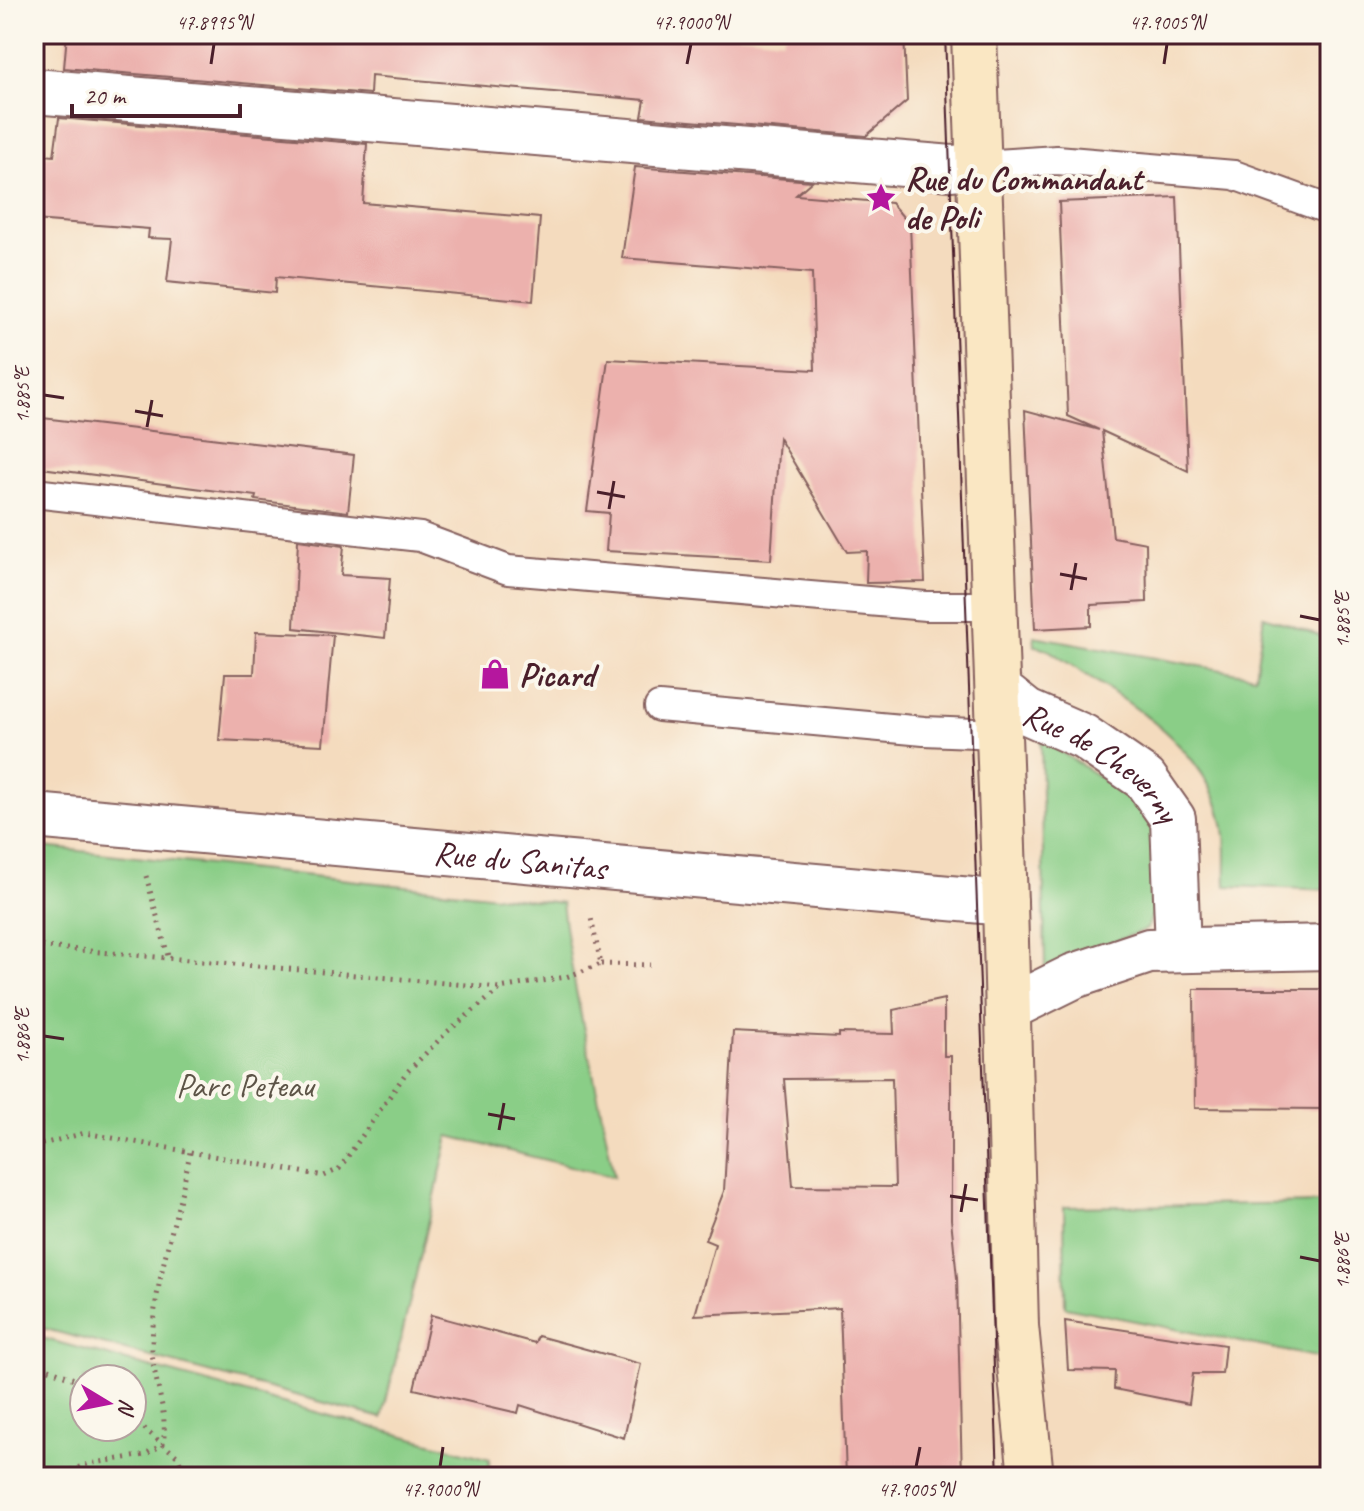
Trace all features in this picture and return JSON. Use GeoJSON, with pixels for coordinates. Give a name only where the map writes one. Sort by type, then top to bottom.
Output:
{"type":"FeatureCollection","features":[{"type":"Feature","properties":{"kind":"street"},"geometry":{"type":"LineString","coordinates":[[974,34],[996,606],[1016,1326],[1031,1477]]}},
{"type":"Feature","properties":{"kind":"street"},"geometry":{"type":"LineString","coordinates":[[34,91],[936,167],[980,165]]}},
{"type":"Feature","properties":{"kind":"street","name":"Rue de Cheverny"},"geometry":{"type":"LineString","coordinates":[[998,689],[1027,712],[1084,737],[1145,779],[1173,819],[1178,949]]}},
{"type":"Feature","properties":{"kind":"street","name":"Rue du Sanitas"},"geometry":{"type":"LineString","coordinates":[[34,816],[1005,903]]}},
{"type":"Feature","properties":{"kind":"street"},"geometry":{"type":"LineString","coordinates":[[1009,1008],[1074,976],[1149,951],[1330,947]]}},
{"type":"Feature","properties":{"kind":"lane"},"geometry":{"type":"LineString","coordinates":[[980,165],[1057,160],[1234,175],[1330,210]]}},
{"type":"Feature","properties":{"kind":"lane"},"geometry":{"type":"LineString","coordinates":[[34,493],[420,537],[508,570],[926,606],[996,606]]}},
{"type":"Feature","properties":{"kind":"lane"},"geometry":{"type":"LineString","coordinates":[[659,707],[924,731],[1000,734]]}},
{"type":"Feature","properties":{"kind":"path"},"geometry":{"type":"LineString","coordinates":[[143,866],[168,956]]}},
{"type":"Feature","properties":{"kind":"path"},"geometry":{"type":"LineString","coordinates":[[579,866],[601,964]]}},
{"type":"Feature","properties":{"kind":"path"},"geometry":{"type":"LineString","coordinates":[[34,946],[500,988],[566,977],[601,964],[650,965]]}},
{"type":"Feature","properties":{"kind":"path"},"geometry":{"type":"LineString","coordinates":[[34,1146],[85,1133],[324,1176],[339,1169],[406,1073],[447,1032],[500,988]]}},
{"type":"Feature","properties":{"kind":"path"},"geometry":{"type":"LineString","coordinates":[[163,1444],[164,1420],[152,1349],[154,1315],[190,1152]]}},
{"type":"Feature","properties":{"kind":"path"},"geometry":{"type":"LineString","coordinates":[[34,1363],[68,1377]]}},
{"type":"Feature","properties":{"kind":"path"},"geometry":{"type":"LineString","coordinates":[[148,1431],[178,1457],[186,1477]]}},
{"type":"Feature","properties":{"kind":"path"},"geometry":{"type":"LineString","coordinates":[[34,1464],[45,1472],[61,1474],[88,1464],[145,1455],[163,1444]]}},
{"type":"Feature","properties":{"kind":"green space"},"geometry":{"type":"Polygon","coordinates":[[[1264,616],[1330,639],[1330,890],[1226,886],[1225,837],[1218,804],[1203,775],[1183,749],[1131,704],[1047,649],[1035,646],[1034,636],[1255,676],[1264,616]]]}},
{"type":"Feature","properties":{"kind":"green space"},"geometry":{"type":"Polygon","coordinates":[[[1041,739],[1140,803],[1157,833],[1158,900],[1147,929],[1045,969],[1041,739]]]}},
{"type":"Feature","properties":{"kind":"green space","name":"Parc Peteau"},"geometry":{"type":"Polygon","coordinates":[[[34,846],[562,903],[614,1177],[449,1136],[382,1418],[34,1326],[34,846]]]}},
{"type":"Feature","properties":{"kind":"green space"},"geometry":{"type":"Polygon","coordinates":[[[1330,1203],[1330,1360],[1065,1307],[1064,1207],[1330,1203]]]}},
{"type":"Feature","properties":{"kind":"green space"},"geometry":{"type":"Polygon","coordinates":[[[34,1336],[134,1363],[68,1363],[68,1443],[148,1443],[148,1367],[490,1459],[487,1477],[34,1477],[34,1336]]]}},
{"type":"Feature","properties":{"kind":"building"},"geometry":{"type":"Polygon","coordinates":[[[67,34],[729,34],[782,40],[785,34],[904,34],[907,101],[866,136],[642,117],[645,100],[371,76],[370,94],[64,68],[67,34]]]}},
{"type":"Feature","properties":{"kind":"building"},"geometry":{"type":"Polygon","coordinates":[[[59,118],[367,144],[363,203],[540,218],[533,301],[276,277],[275,293],[167,282],[172,239],[148,238],[149,229],[34,220],[34,154],[54,156],[59,118]]]}},
{"type":"Feature","properties":{"kind":"building"},"geometry":{"type":"Polygon","coordinates":[[[635,167],[812,181],[796,195],[891,203],[910,225],[925,582],[866,583],[867,551],[847,552],[779,438],[771,560],[606,551],[609,513],[587,511],[608,359],[815,370],[812,273],[622,258],[635,167]]]}},
{"type":"Feature","properties":{"kind":"building"},"geometry":{"type":"Polygon","coordinates":[[[1177,197],[1188,471],[1102,431],[1113,537],[1146,543],[1147,602],[1091,605],[1091,626],[1035,629],[1025,410],[1099,430],[1068,416],[1059,202],[1177,197]]]}},
{"type":"Feature","properties":{"kind":"building"},"geometry":{"type":"Polygon","coordinates":[[[34,417],[354,455],[348,512],[255,500],[256,496],[34,467],[34,417]]]}},
{"type":"Feature","properties":{"kind":"building"},"geometry":{"type":"Polygon","coordinates":[[[298,540],[344,546],[341,575],[390,578],[385,638],[294,628],[298,540]]]}},
{"type":"Feature","properties":{"kind":"building"},"geometry":{"type":"Polygon","coordinates":[[[256,632],[333,635],[323,745],[219,740],[225,674],[254,674],[256,632]]]}},
{"type":"Feature","properties":{"kind":"building"},"geometry":{"type":"Polygon","coordinates":[[[1194,989],[1330,989],[1330,1109],[1195,1108],[1194,989]]]}},
{"type":"Feature","properties":{"kind":"building"},"geometry":{"type":"Polygon","coordinates":[[[944,999],[944,1056],[951,1056],[951,1219],[957,1278],[962,1477],[846,1477],[840,1308],[695,1315],[715,1244],[705,1240],[724,1191],[733,1032],[839,1037],[839,1033],[894,1034],[893,1010],[944,999]],[[892,1078],[784,1079],[793,1186],[895,1187],[892,1078]]]}},
{"type":"Feature","properties":{"kind":"building"},"geometry":{"type":"Polygon","coordinates":[[[431,1315],[535,1343],[538,1336],[641,1364],[624,1438],[520,1405],[518,1413],[414,1389],[431,1315]]]}},
{"type":"Feature","properties":{"kind":"building"},"geometry":{"type":"Polygon","coordinates":[[[1065,1321],[1225,1345],[1222,1374],[1193,1374],[1189,1404],[1114,1389],[1115,1371],[1068,1370],[1065,1321]]]}},
{"type":"Feature","properties":{"kind":"tram line"},"geometry":{"type":"LineString","coordinates":[[945,34],[998,1477]]}},
{"type":"Feature","properties":{"kind":"place","name":"Rue du Commandant de Poli"},"geometry":{"type":"Point","coordinates":[881,198]}},
{"type":"Feature","properties":{"kind":"place","name":"Picard"},"geometry":{"type":"Point","coordinates":[495,674]}}]}
